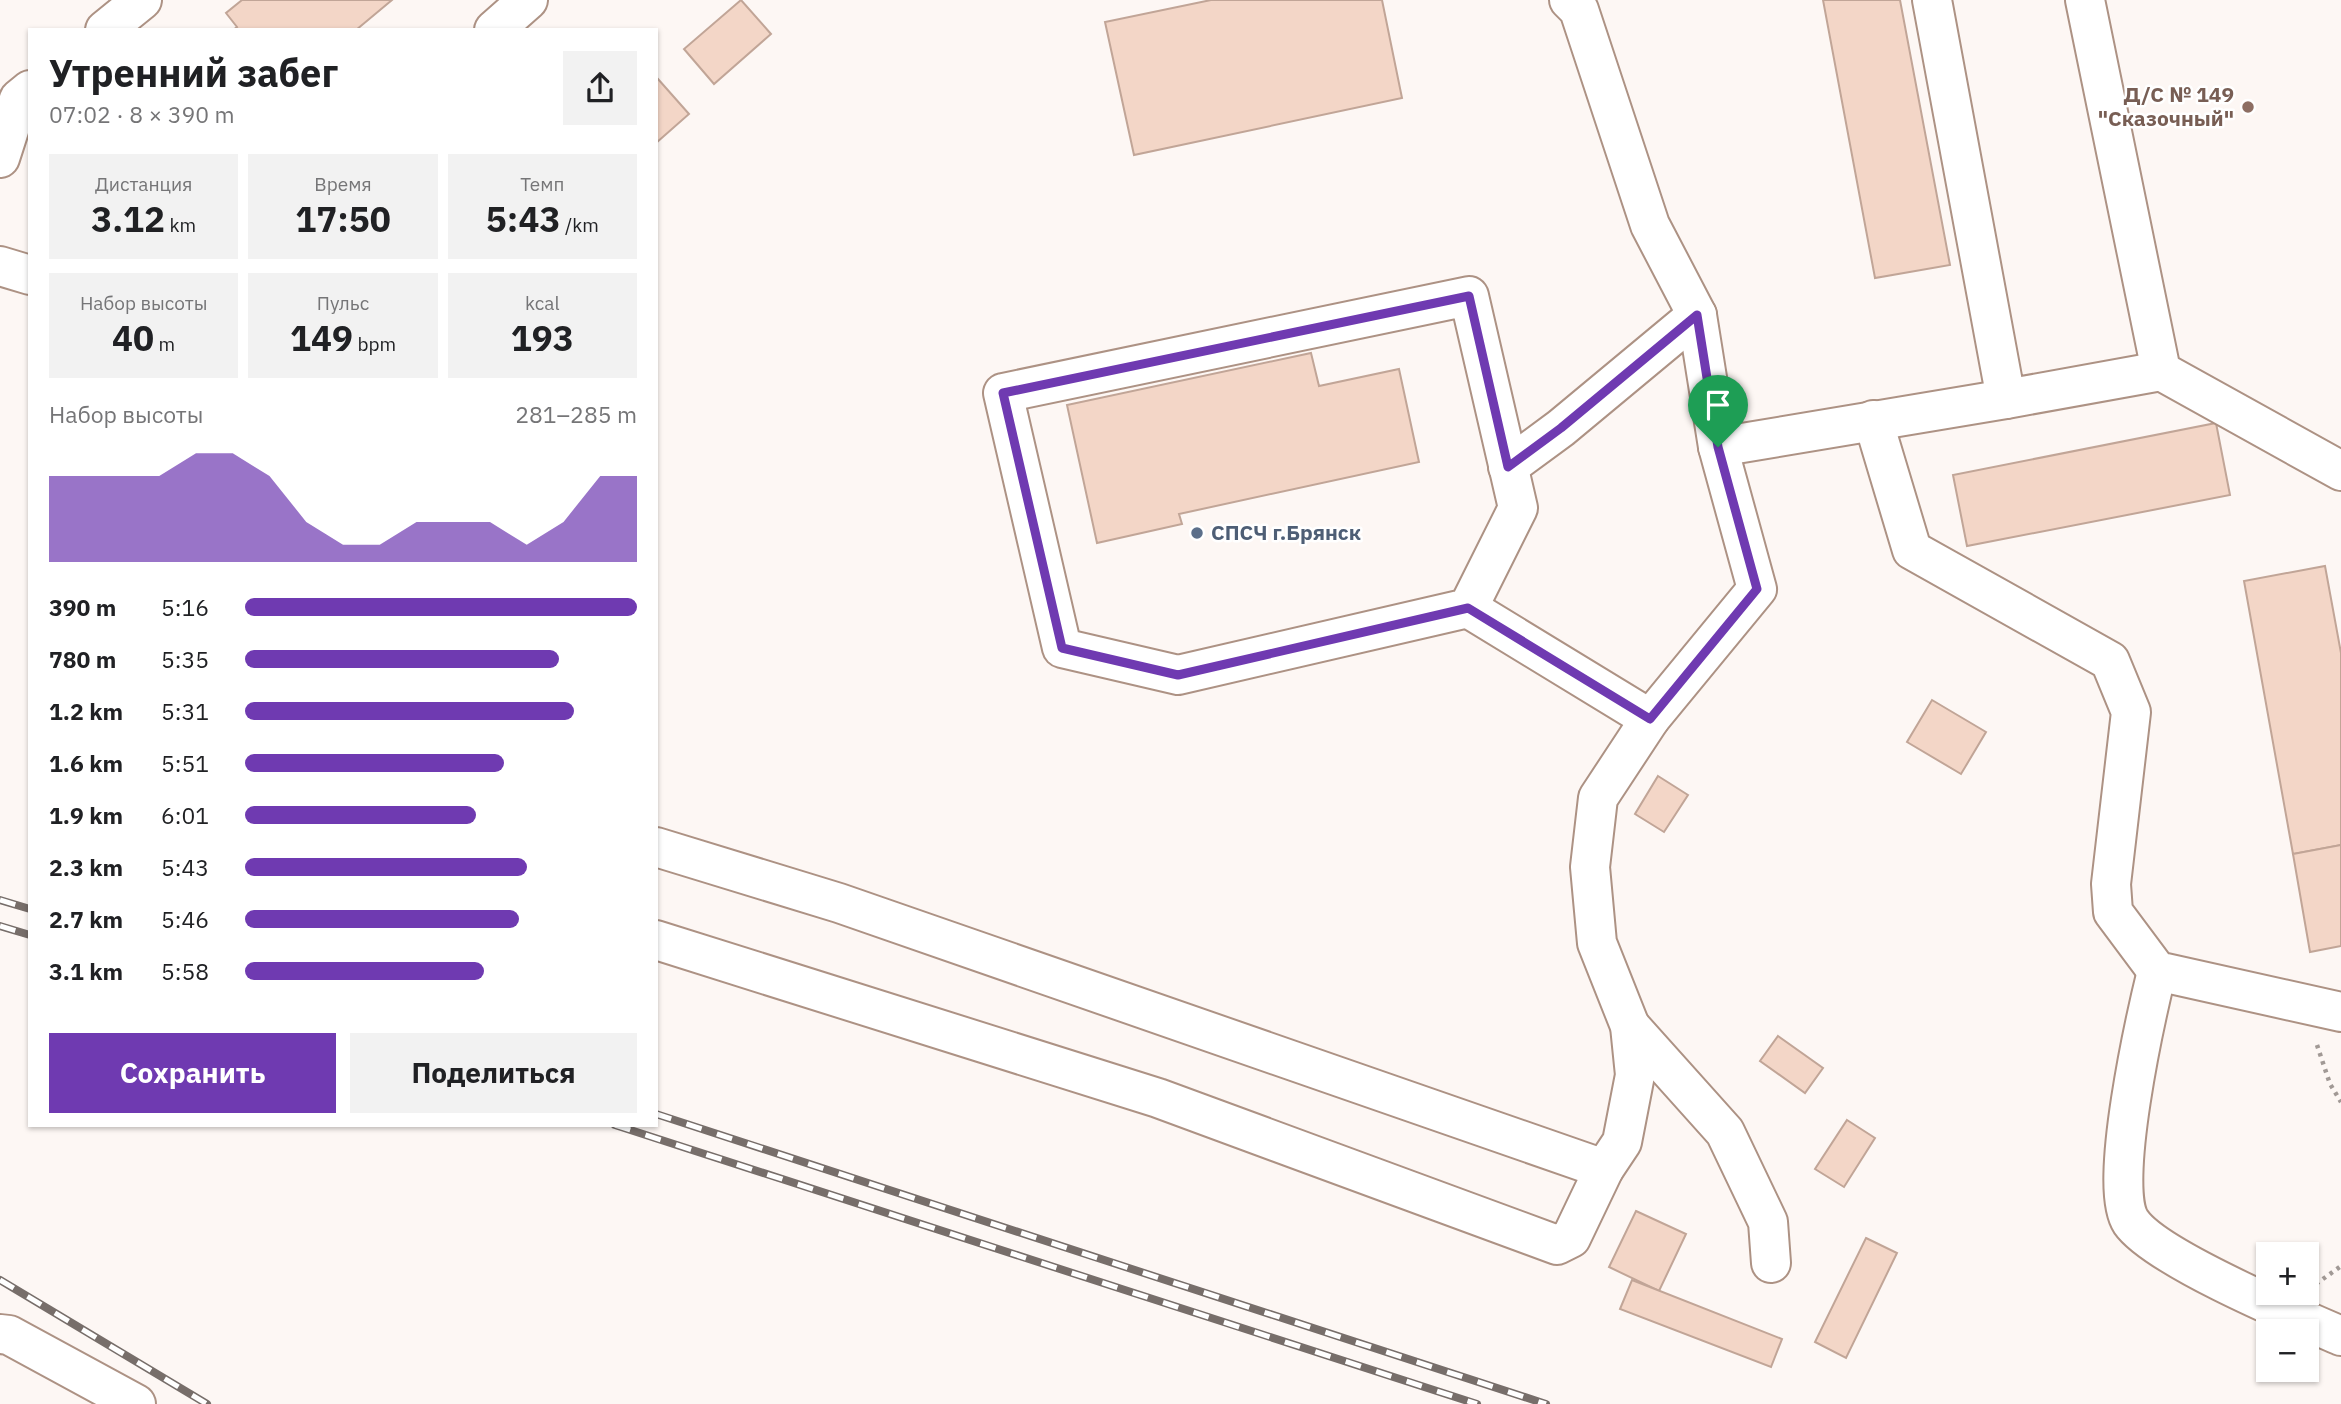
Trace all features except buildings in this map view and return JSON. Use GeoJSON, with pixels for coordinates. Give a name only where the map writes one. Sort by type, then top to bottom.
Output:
{"type":"FeatureCollection","features":[{"type":"Feature","properties":{"kind":"street"},"geometry":{"type":"LineString","coordinates":[[107,28],[142,0]]}},
{"type":"Feature","properties":{"kind":"street"},"geometry":{"type":"LineString","coordinates":[[496,28],[528,0]]}},
{"type":"Feature","properties":{"kind":"street"},"geometry":{"type":"LineString","coordinates":[[1932,0],[2006,399]]}},
{"type":"Feature","properties":{"kind":"street"},"geometry":{"type":"LineString","coordinates":[[2085,0],[2161,371]]}},
{"type":"Feature","properties":{"kind":"street"},"geometry":{"type":"LineString","coordinates":[[658,941],[1158,1098],[1557,1245],[1571,1238],[1604,1169],[1622,1142],[1635,1075],[1630,1026],[1597,943],[1590,867],[1598,798],[1650,719],[1757,589],[1718,447],[1697,315],[1650,225],[1578,3]]}},
{"type":"Feature","properties":{"kind":"street"},"geometry":{"type":"LineString","coordinates":[[0,158],[19,99],[28,92]]}},
{"type":"Feature","properties":{"kind":"street"},"geometry":{"type":"LineString","coordinates":[[0,266],[28,274]]}},
{"type":"Feature","properties":{"kind":"street"},"geometry":{"type":"LineString","coordinates":[[1468,608],[1518,509],[1469,296],[1003,393],[1062,648],[1178,675],[1468,608],[1650,719]]}},
{"type":"Feature","properties":{"kind":"street"},"geometry":{"type":"LineString","coordinates":[[1508,467],[1561,428],[1697,315]]}},
{"type":"Feature","properties":{"kind":"street"},"geometry":{"type":"LineString","coordinates":[[1718,447],[2161,371],[2341,471]]}},
{"type":"Feature","properties":{"kind":"street"},"geometry":{"type":"LineString","coordinates":[[1873,419],[1912,550],[2110,661],[2131,712],[2111,884],[2113,912],[2157,971],[2323,1008]]}},
{"type":"Feature","properties":{"kind":"street"},"geometry":{"type":"LineString","coordinates":[[658,848],[839,903],[1604,1169]]}},
{"type":"Feature","properties":{"kind":"street"},"geometry":{"type":"LineString","coordinates":[[2157,971],[2131,1091],[2123,1190],[2131,1222],[2160,1247],[2278,1309],[2341,1336]]}},
{"type":"Feature","properties":{"kind":"street"},"geometry":{"type":"LineString","coordinates":[[1630,1026],[1725,1132],[1768,1222],[1771,1263]]}},
{"type":"Feature","properties":{"kind":"street"},"geometry":{"type":"LineString","coordinates":[[0,1334],[9,1335],[136,1404]]}},
{"type":"Feature","properties":{"kind":"path"},"geometry":{"type":"LineString","coordinates":[[2323,1008],[2330,1084],[2341,1102]]}},
{"type":"Feature","properties":{"kind":"path"},"geometry":{"type":"LineString","coordinates":[[2319,1281],[2341,1266]]}},
{"type":"Feature","properties":{"kind":"railway"},"geometry":{"type":"LineString","coordinates":[[0,900],[28,908]]}},
{"type":"Feature","properties":{"kind":"railway"},"geometry":{"type":"LineString","coordinates":[[0,926],[28,934]]}},
{"type":"Feature","properties":{"kind":"railway"},"geometry":{"type":"LineString","coordinates":[[658,1115],[1546,1404]]}},
{"type":"Feature","properties":{"kind":"railway"},"geometry":{"type":"LineString","coordinates":[[621,1127],[1477,1404]]}},
{"type":"Feature","properties":{"kind":"railway"},"geometry":{"type":"LineString","coordinates":[[0,1280],[207,1404]]}},
{"type":"Feature","properties":{"kind":"place","name":"Д/С № 149 \"Сказочный\""},"geometry":{"type":"Point","coordinates":[2248,107]}},
{"type":"Feature","properties":{"kind":"place","name":"СПСЧ г.Брянск"},"geometry":{"type":"Point","coordinates":[1197,533]}},
{"type":"Feature","properties":{"kind":"route"},"geometry":{"type":"LineString","coordinates":[[1469,296],[1508,467],[1561,428],[1697,315],[1718,447],[1757,589],[1650,719],[1468,608],[1178,675],[1062,648],[1003,393],[1469,296]]}}]}
